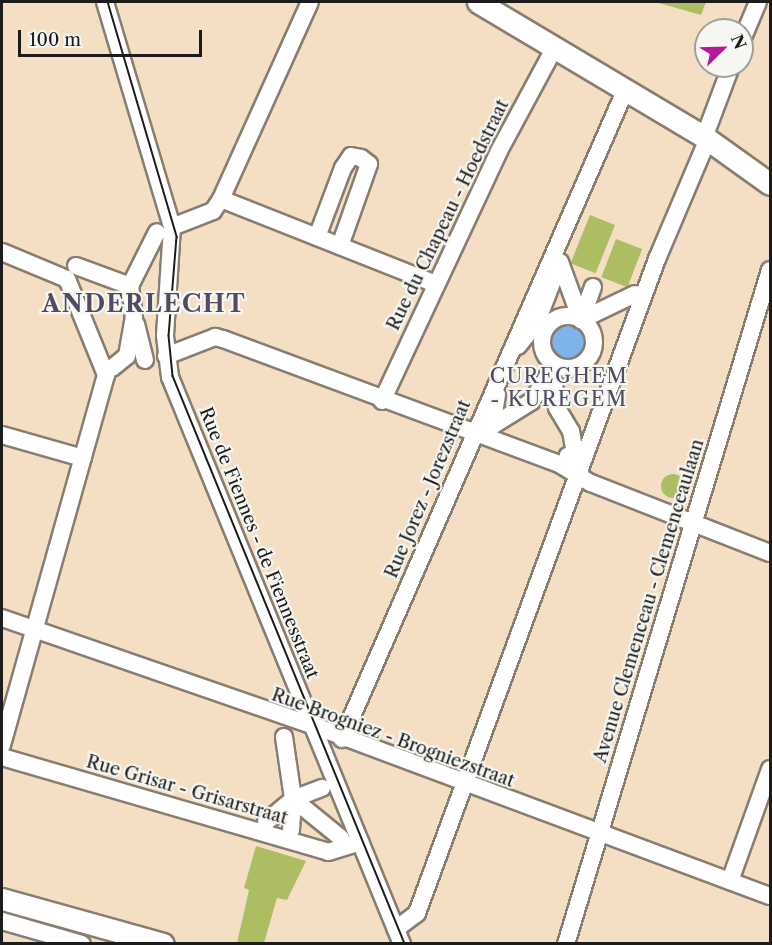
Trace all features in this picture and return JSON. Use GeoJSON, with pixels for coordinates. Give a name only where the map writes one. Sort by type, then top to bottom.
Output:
{"type":"FeatureCollection","features":[{"type":"Feature","properties":{"kind":"main road"},"geometry":{"type":"LineString","coordinates":[[478,2],[625,91],[708,134],[771,184]]}},
{"type":"Feature","properties":{"kind":"main road"},"geometry":{"type":"LineString","coordinates":[[2,898],[157,943]]}},
{"type":"Feature","properties":{"kind":"street","name":"Rue de Fiennes - de Fiennesstraat"},"geometry":{"type":"LineString","coordinates":[[105,2],[164,230],[166,356],[179,401],[399,936]]}},
{"type":"Feature","properties":{"kind":"street"},"geometry":{"type":"LineString","coordinates":[[145,360],[134,318],[130,286],[164,230],[213,211],[310,2]]}},
{"type":"Feature","properties":{"kind":"street"},"geometry":{"type":"LineString","coordinates":[[751,18],[758,2]]}},
{"type":"Feature","properties":{"kind":"street","name":"Rue du Chapeau - Hoedstraat"},"geometry":{"type":"LineString","coordinates":[[382,401],[436,284],[554,49]]}},
{"type":"Feature","properties":{"kind":"street"},"geometry":{"type":"LineString","coordinates":[[399,936],[417,913],[660,250],[708,134],[727,78]]}},
{"type":"Feature","properties":{"kind":"street","name":"Rue Jorez - Jorezstraat"},"geometry":{"type":"LineString","coordinates":[[342,739],[484,428],[625,91]]}},
{"type":"Feature","properties":{"kind":"street"},"geometry":{"type":"LineString","coordinates":[[317,237],[343,168],[351,156],[361,158],[369,164],[340,246]]}},
{"type":"Feature","properties":{"kind":"street"},"geometry":{"type":"LineString","coordinates":[[220,199],[436,284]]}},
{"type":"Feature","properties":{"kind":"street"},"geometry":{"type":"LineString","coordinates":[[2,252],[58,273],[67,279],[99,354],[104,385],[2,746]]}},
{"type":"Feature","properties":{"kind":"street"},"geometry":{"type":"LineString","coordinates":[[166,356],[215,337],[223,339],[382,401],[484,428],[576,459],[571,431],[557,408],[553,367],[542,348],[541,326],[560,262],[581,320],[593,333],[591,354],[575,368],[553,367]]}},
{"type":"Feature","properties":{"kind":"street","name":"Avenue Clemenceau - Clemenceaulaan"},"geometry":{"type":"LineString","coordinates":[[566,944],[771,270]]}},
{"type":"Feature","properties":{"kind":"street"},"geometry":{"type":"LineString","coordinates":[[83,272],[130,286]]}},
{"type":"Feature","properties":{"kind":"street"},"geometry":{"type":"LineString","coordinates":[[581,320],[593,287]]}},
{"type":"Feature","properties":{"kind":"street"},"geometry":{"type":"LineString","coordinates":[[484,428],[523,335],[564,316],[581,320],[635,294]]}},
{"type":"Feature","properties":{"kind":"street"},"geometry":{"type":"LineString","coordinates":[[112,368],[127,356],[134,318]]}},
{"type":"Feature","properties":{"kind":"street"},"geometry":{"type":"LineString","coordinates":[[484,428],[532,401],[553,367]]}},
{"type":"Feature","properties":{"kind":"street"},"geometry":{"type":"LineString","coordinates":[[484,428],[579,476],[771,554]]}},
{"type":"Feature","properties":{"kind":"street"},"geometry":{"type":"LineString","coordinates":[[2,435],[83,458]]}},
{"type":"Feature","properties":{"kind":"street","name":"Rue Brogniez - Brogniezstraat"},"geometry":{"type":"LineString","coordinates":[[2,618],[313,728],[771,896]]}},
{"type":"Feature","properties":{"kind":"street"},"geometry":{"type":"LineString","coordinates":[[284,737],[293,800],[291,831]]}},
{"type":"Feature","properties":{"kind":"street","name":"Rue Grisar - Grisarstraat"},"geometry":{"type":"LineString","coordinates":[[2,757],[328,852],[360,842]]}},
{"type":"Feature","properties":{"kind":"street"},"geometry":{"type":"LineString","coordinates":[[730,881],[771,769]]}},
{"type":"Feature","properties":{"kind":"street"},"geometry":{"type":"LineString","coordinates":[[266,822],[293,800],[322,788]]}},
{"type":"Feature","properties":{"kind":"street"},"geometry":{"type":"LineString","coordinates":[[293,800],[341,838]]}},
{"type":"Feature","properties":{"kind":"street"},"geometry":{"type":"LineString","coordinates":[[2,921],[82,944]]}},
{"type":"Feature","properties":{"kind":"green space"},"geometry":{"type":"Polygon","coordinates":[[[655,2],[706,2],[701,15],[655,2]]]}},
{"type":"Feature","properties":{"kind":"green space"},"geometry":{"type":"Polygon","coordinates":[[[590,215],[615,225],[596,273],[571,263],[590,215]]]}},
{"type":"Feature","properties":{"kind":"green space"},"geometry":{"type":"Polygon","coordinates":[[[616,239],[642,249],[627,287],[601,277],[616,239]]]}},
{"type":"Feature","properties":{"kind":"green space"},"geometry":{"type":"Polygon","coordinates":[[[673,474],[682,477],[685,486],[682,495],[673,498],[664,495],[661,486],[664,477],[673,474]]]}},
{"type":"Feature","properties":{"kind":"green space"},"geometry":{"type":"Polygon","coordinates":[[[256,846],[306,861],[287,900],[277,898],[264,943],[237,943],[249,890],[244,888],[256,846]]]}},
{"type":"Feature","properties":{"kind":"water"},"geometry":{"type":"Polygon","coordinates":[[[570,325],[583,331],[589,344],[583,357],[570,363],[557,357],[551,344],[557,331],[570,325]]]}},
{"type":"Feature","properties":{"kind":"tram line"},"geometry":{"type":"LineString","coordinates":[[108,2],[177,237],[169,336],[173,376],[405,944]]}},
{"type":"Feature","properties":{"kind":"district","name":"ANDERLECHT"},"geometry":{"type":"Point","coordinates":[144,304]}},
{"type":"Feature","properties":{"kind":"district","name":"CUREGHEM - KUREGEM"},"geometry":{"type":"Point","coordinates":[559,388]}}]}
